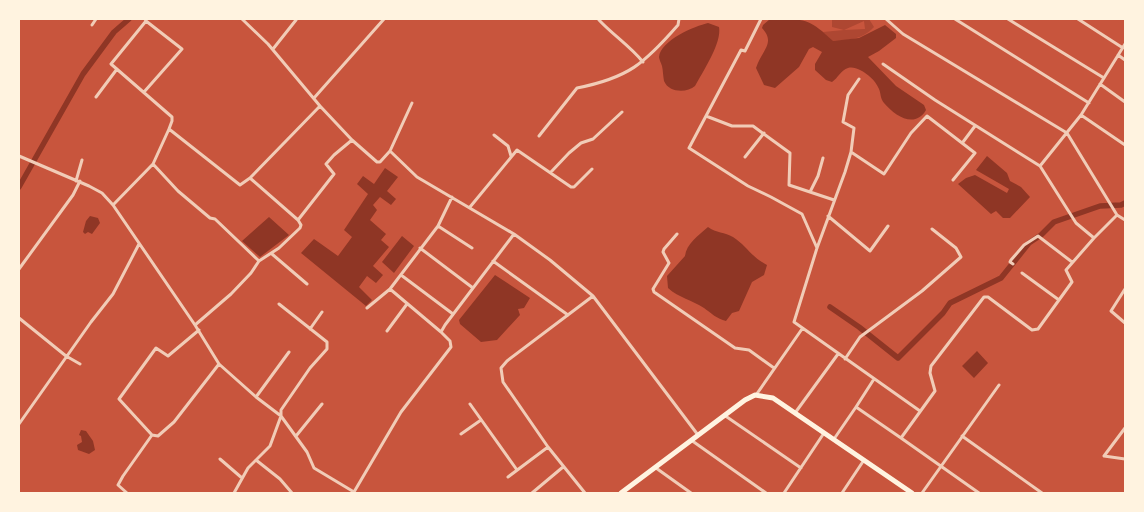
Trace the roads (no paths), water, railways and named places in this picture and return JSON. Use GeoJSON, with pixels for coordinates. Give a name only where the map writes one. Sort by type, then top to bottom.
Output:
{"type":"FeatureCollection","features":[{"type":"Feature","properties":{"kind":"main road"},"geometry":{"type":"LineString","coordinates":[[622,493],[724,415],[745,400],[755,395],[773,398],[912,493]]}},
{"type":"Feature","properties":{"kind":"street"},"geometry":{"type":"LineString","coordinates":[[92,25],[96,19]]}},
{"type":"Feature","properties":{"kind":"street"},"geometry":{"type":"LineString","coordinates":[[242,19],[273,49],[320,106],[352,140],[377,162],[380,162],[390,151],[412,103]]}},
{"type":"Feature","properties":{"kind":"street"},"geometry":{"type":"LineString","coordinates":[[314,98],[384,19]]}},
{"type":"Feature","properties":{"kind":"street"},"geometry":{"type":"LineString","coordinates":[[539,136],[577,88],[599,84],[620,76],[643,62],[678,25],[679,19]]}},
{"type":"Feature","properties":{"kind":"street"},"geometry":{"type":"LineString","coordinates":[[761,19],[752,40],[745,51],[741,50],[689,148],[748,186],[771,196],[802,214],[817,248]]}},
{"type":"Feature","properties":{"kind":"street"},"geometry":{"type":"LineString","coordinates":[[886,19],[902,34],[1067,133],[1117,215],[1125,220]]}},
{"type":"Feature","properties":{"kind":"street"},"geometry":{"type":"LineString","coordinates":[[955,19],[1089,103]]}},
{"type":"Feature","properties":{"kind":"street"},"geometry":{"type":"LineString","coordinates":[[1008,19],[1104,78]]}},
{"type":"Feature","properties":{"kind":"street"},"geometry":{"type":"LineString","coordinates":[[1078,19],[1122,48]]}},
{"type":"Feature","properties":{"kind":"street"},"geometry":{"type":"LineString","coordinates":[[113,205],[153,164],[172,121],[172,117],[111,64],[146,20],[182,49],[144,92]]}},
{"type":"Feature","properties":{"kind":"street"},"geometry":{"type":"LineString","coordinates":[[273,49],[296,20]]}},
{"type":"Feature","properties":{"kind":"street"},"geometry":{"type":"LineString","coordinates":[[599,20],[610,31],[623,40],[643,62]]}},
{"type":"Feature","properties":{"kind":"street"},"geometry":{"type":"LineString","coordinates":[[1040,166],[1081,115],[1125,44]]}},
{"type":"Feature","properties":{"kind":"street"},"geometry":{"type":"LineString","coordinates":[[1118,55],[1125,60]]}},
{"type":"Feature","properties":{"kind":"street"},"geometry":{"type":"LineString","coordinates":[[883,64],[975,126],[1040,166],[1076,223],[1094,238]]}},
{"type":"Feature","properties":{"kind":"street"},"geometry":{"type":"LineString","coordinates":[[96,97],[118,69]]}},
{"type":"Feature","properties":{"kind":"street"},"geometry":{"type":"LineString","coordinates":[[859,79],[848,96],[843,122],[854,128],[851,152],[817,248],[794,322],[802,330],[920,411]]}},
{"type":"Feature","properties":{"kind":"street"},"geometry":{"type":"LineString","coordinates":[[1100,84],[1125,102]]}},
{"type":"Feature","properties":{"kind":"street"},"geometry":{"type":"LineString","coordinates":[[169,129],[240,185],[250,178],[320,106]]}},
{"type":"Feature","properties":{"kind":"street"},"geometry":{"type":"LineString","coordinates":[[551,172],[569,153],[581,143],[593,139],[622,112]]}},
{"type":"Feature","properties":{"kind":"street"},"geometry":{"type":"LineString","coordinates":[[1081,115],[1125,145]]}},
{"type":"Feature","properties":{"kind":"street"},"geometry":{"type":"LineString","coordinates":[[706,116],[732,126],[753,126],[764,133],[790,153],[789,185],[834,200]]}},
{"type":"Feature","properties":{"kind":"street"},"geometry":{"type":"LineString","coordinates":[[851,152],[885,174],[911,134],[927,116],[963,142],[975,153],[953,180]]}},
{"type":"Feature","properties":{"kind":"street"},"geometry":{"type":"LineString","coordinates":[[963,142],[975,126]]}},
{"type":"Feature","properties":{"kind":"street"},"geometry":{"type":"LineString","coordinates":[[745,157],[764,133]]}},
{"type":"Feature","properties":{"kind":"street"},"geometry":{"type":"LineString","coordinates":[[494,135],[508,146],[511,156]]}},
{"type":"Feature","properties":{"kind":"street"},"geometry":{"type":"LineString","coordinates":[[298,220],[334,174],[326,164],[352,140]]}},
{"type":"Feature","properties":{"kind":"street"},"geometry":{"type":"LineString","coordinates":[[470,207],[517,150],[573,188],[592,170]]}},
{"type":"Feature","properties":{"kind":"street"},"geometry":{"type":"LineString","coordinates":[[390,151],[417,177],[514,234],[550,260],[593,296],[698,435]]}},
{"type":"Feature","properties":{"kind":"street"},"geometry":{"type":"LineString","coordinates":[[19,156],[40,164],[102,193],[113,205],[196,325],[219,364],[256,397],[281,416],[296,436],[314,468],[354,493],[401,412],[451,347],[450,341],[441,332],[390,289]]}},
{"type":"Feature","properties":{"kind":"street"},"geometry":{"type":"LineString","coordinates":[[810,192],[818,176],[824,158]]}},
{"type":"Feature","properties":{"kind":"street"},"geometry":{"type":"LineString","coordinates":[[19,269],[73,195],[78,181],[82,160]]}},
{"type":"Feature","properties":{"kind":"street"},"geometry":{"type":"LineString","coordinates":[[153,164],[178,190],[210,218],[215,219],[259,261]]}},
{"type":"Feature","properties":{"kind":"street"},"geometry":{"type":"LineString","coordinates":[[196,325],[231,294],[251,273],[259,261],[272,254],[300,228],[301,225],[298,220],[250,178]]}},
{"type":"Feature","properties":{"kind":"street"},"geometry":{"type":"LineString","coordinates":[[367,308],[390,289],[401,275],[438,226],[452,197]]}},
{"type":"Feature","properties":{"kind":"street"},"geometry":{"type":"LineString","coordinates":[[901,438],[935,391],[930,373],[931,366],[984,297],[988,297],[1035,331],[1072,282],[1066,270],[1094,238],[1117,215]]}},
{"type":"Feature","properties":{"kind":"street"},"geometry":{"type":"LineString","coordinates":[[828,216],[870,251],[888,226]]}},
{"type":"Feature","properties":{"kind":"street"},"geometry":{"type":"LineString","coordinates":[[438,226],[472,248]]}},
{"type":"Feature","properties":{"kind":"street"},"geometry":{"type":"LineString","coordinates":[[845,359],[860,337],[922,291],[961,257],[956,248],[932,229]]}},
{"type":"Feature","properties":{"kind":"street"},"geometry":{"type":"LineString","coordinates":[[441,332],[472,288],[514,234]]}},
{"type":"Feature","properties":{"kind":"street"},"geometry":{"type":"LineString","coordinates":[[677,234],[664,249],[663,252],[669,263],[653,288],[654,292],[735,348],[749,350],[774,368]]}},
{"type":"Feature","properties":{"kind":"street"},"geometry":{"type":"LineString","coordinates":[[1012,263],[1024,245],[1039,237],[1072,262]]}},
{"type":"Feature","properties":{"kind":"street"},"geometry":{"type":"LineString","coordinates":[[19,424],[90,322],[113,294],[139,244]]}},
{"type":"Feature","properties":{"kind":"street"},"geometry":{"type":"LineString","coordinates":[[420,248],[472,288]]}},
{"type":"Feature","properties":{"kind":"street"},"geometry":{"type":"LineString","coordinates":[[272,254],[307,284]]}},
{"type":"Feature","properties":{"kind":"street"},"geometry":{"type":"LineString","coordinates":[[493,261],[568,315]]}},
{"type":"Feature","properties":{"kind":"street"},"geometry":{"type":"LineString","coordinates":[[1022,273],[1059,300]]}},
{"type":"Feature","properties":{"kind":"street"},"geometry":{"type":"LineString","coordinates":[[401,275],[453,314]]}},
{"type":"Feature","properties":{"kind":"street"},"geometry":{"type":"LineString","coordinates":[[1125,289],[1110,311],[1125,323]]}},
{"type":"Feature","properties":{"kind":"street"},"geometry":{"type":"LineString","coordinates":[[585,493],[548,447],[503,382],[501,368],[507,361],[593,296]]}},
{"type":"Feature","properties":{"kind":"street"},"geometry":{"type":"LineString","coordinates":[[234,493],[248,468],[270,446],[281,416],[281,410],[310,368],[327,349],[327,342],[279,304]]}},
{"type":"Feature","properties":{"kind":"street"},"geometry":{"type":"LineString","coordinates":[[387,331],[407,304]]}},
{"type":"Feature","properties":{"kind":"street"},"geometry":{"type":"LineString","coordinates":[[310,329],[322,312]]}},
{"type":"Feature","properties":{"kind":"street"},"geometry":{"type":"LineString","coordinates":[[19,318],[66,356],[80,364]]}},
{"type":"Feature","properties":{"kind":"street"},"geometry":{"type":"LineString","coordinates":[[199,330],[168,356],[156,348],[119,401],[152,435],[158,436],[174,422],[219,364]]}},
{"type":"Feature","properties":{"kind":"street"},"geometry":{"type":"LineString","coordinates":[[755,395],[802,330]]}},
{"type":"Feature","properties":{"kind":"street"},"geometry":{"type":"LineString","coordinates":[[256,397],[289,352]]}},
{"type":"Feature","properties":{"kind":"street"},"geometry":{"type":"LineString","coordinates":[[795,413],[838,354]]}},
{"type":"Feature","properties":{"kind":"street"},"geometry":{"type":"LineString","coordinates":[[834,439],[874,379]]}},
{"type":"Feature","properties":{"kind":"street"},"geometry":{"type":"LineString","coordinates":[[922,493],[999,384]]}},
{"type":"Feature","properties":{"kind":"street"},"geometry":{"type":"LineString","coordinates":[[296,436],[322,404]]}},
{"type":"Feature","properties":{"kind":"street"},"geometry":{"type":"LineString","coordinates":[[470,404],[517,470]]}},
{"type":"Feature","properties":{"kind":"street"},"geometry":{"type":"LineString","coordinates":[[856,407],[979,493]]}},
{"type":"Feature","properties":{"kind":"street"},"geometry":{"type":"LineString","coordinates":[[724,415],[801,468]]}},
{"type":"Feature","properties":{"kind":"street"},"geometry":{"type":"LineString","coordinates":[[461,434],[481,420]]}},
{"type":"Feature","properties":{"kind":"street"},"geometry":{"type":"LineString","coordinates":[[1125,428],[1105,452],[1104,456],[1125,459]]}},
{"type":"Feature","properties":{"kind":"street"},"geometry":{"type":"LineString","coordinates":[[784,493],[824,433]]}},
{"type":"Feature","properties":{"kind":"street"},"geometry":{"type":"LineString","coordinates":[[128,493],[118,485],[119,482],[152,435]]}},
{"type":"Feature","properties":{"kind":"street"},"geometry":{"type":"LineString","coordinates":[[962,436],[1042,493]]}},
{"type":"Feature","properties":{"kind":"street"},"geometry":{"type":"LineString","coordinates":[[691,440],[766,493]]}},
{"type":"Feature","properties":{"kind":"street"},"geometry":{"type":"LineString","coordinates":[[508,477],[548,447]]}},
{"type":"Feature","properties":{"kind":"street"},"geometry":{"type":"LineString","coordinates":[[220,459],[242,478]]}},
{"type":"Feature","properties":{"kind":"street"},"geometry":{"type":"LineString","coordinates":[[256,460],[280,479],[292,493]]}},
{"type":"Feature","properties":{"kind":"street"},"geometry":{"type":"LineString","coordinates":[[842,493],[864,460]]}},
{"type":"Feature","properties":{"kind":"street"},"geometry":{"type":"LineString","coordinates":[[532,493],[564,467]]}},
{"type":"Feature","properties":{"kind":"street"},"geometry":{"type":"LineString","coordinates":[[656,468],[692,493]]}},
{"type":"Feature","properties":{"kind":"waterway"},"geometry":{"type":"LineString","coordinates":[[19,187],[83,74],[114,32],[129,19]]}},
{"type":"Feature","properties":{"kind":"waterway"},"geometry":{"type":"LineString","coordinates":[[830,307],[859,327],[898,358],[943,313],[950,303],[1001,278],[1029,243],[1041,235],[1054,222],[1100,206],[1121,205],[1125,203]]}}]}
